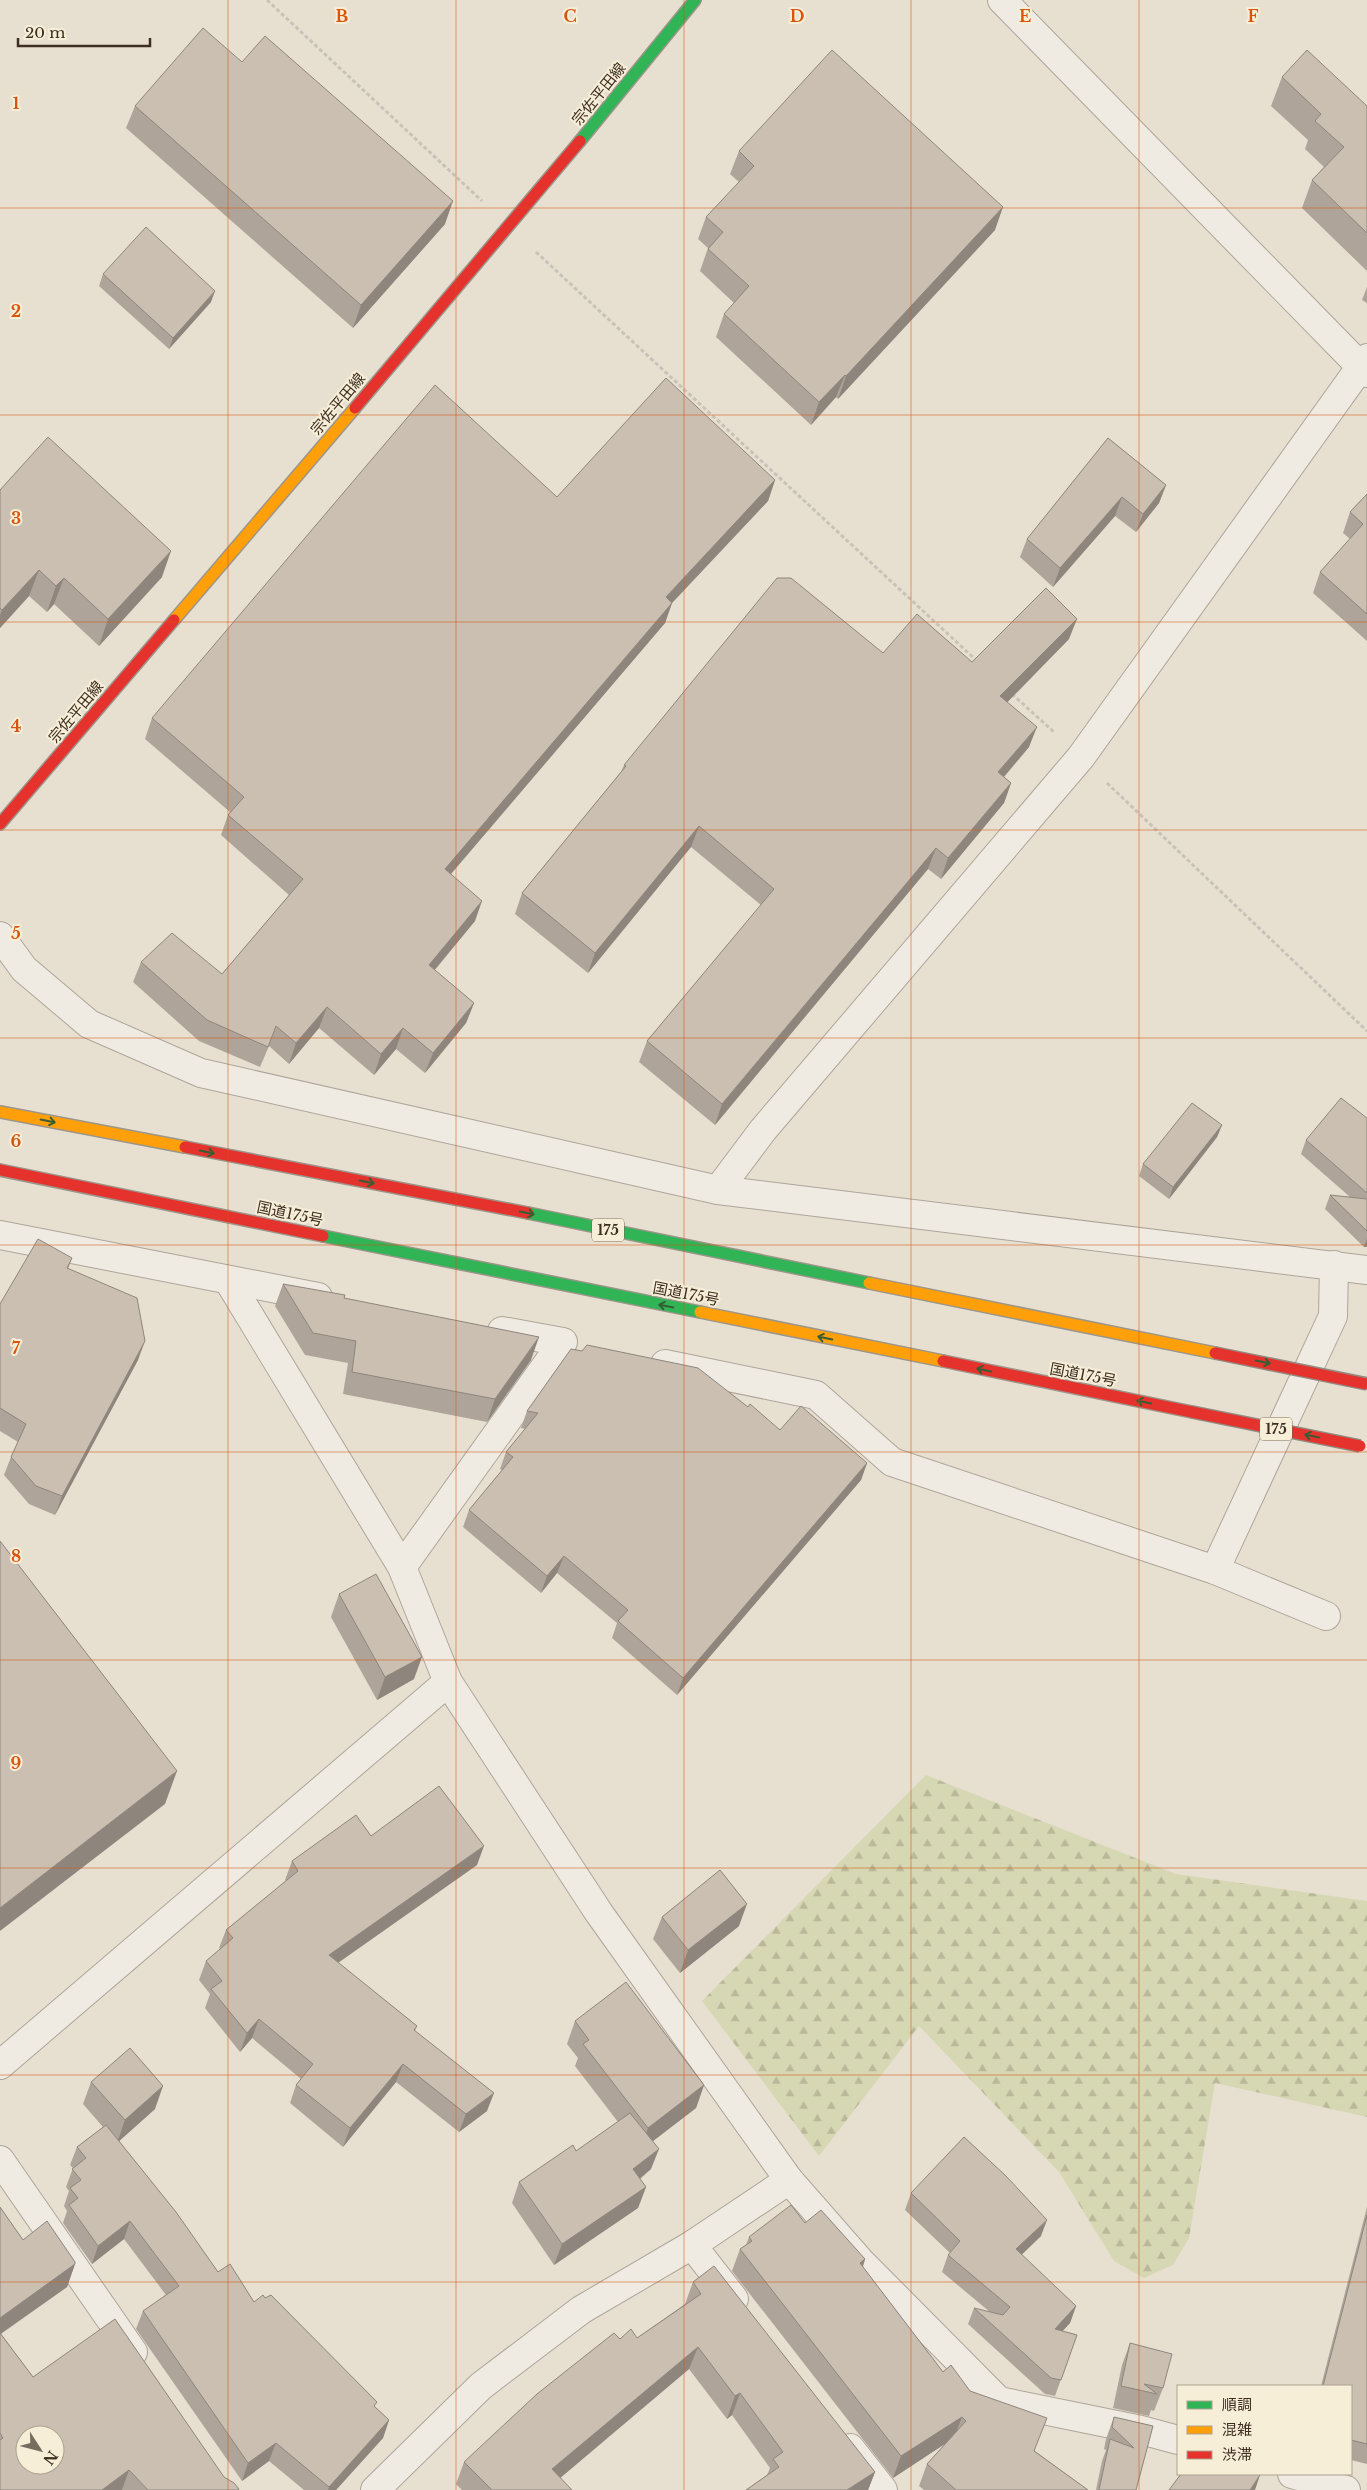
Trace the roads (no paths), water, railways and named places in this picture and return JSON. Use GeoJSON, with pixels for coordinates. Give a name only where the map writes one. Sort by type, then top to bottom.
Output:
{"type":"FeatureCollection","features":[{"type":"Feature","properties":{"kind":"main road","name":"宗佐平田線"},"geometry":{"type":"LineString","coordinates":[[0,824],[509,227],[696,0]]}},
{"type":"Feature","properties":{"kind":"main road","name":"175"},"geometry":{"type":"LineString","coordinates":[[0,1112],[493,1206],[1367,1384]]}},
{"type":"Feature","properties":{"kind":"main road","name":"国道175号"},"geometry":{"type":"LineString","coordinates":[[0,1170],[1364,1446]]}},
{"type":"Feature","properties":{"kind":"main road"},"geometry":{"type":"LineString","coordinates":[[1296,1369],[1367,1377]]}},
{"type":"Feature","properties":{"kind":"street"},"geometry":{"type":"LineString","coordinates":[[718,1190],[769,1122],[1081,757],[1365,366],[1002,0]]}},
{"type":"Feature","properties":{"kind":"street"},"geometry":{"type":"LineString","coordinates":[[0,936],[24,969],[89,1024],[201,1073],[718,1190],[1367,1270]]}},
{"type":"Feature","properties":{"kind":"street"},"geometry":{"type":"LineString","coordinates":[[0,1235],[343,1302]]}},
{"type":"Feature","properties":{"kind":"street"},"geometry":{"type":"LineString","coordinates":[[1215,1570],[1333,1316],[1334,1265]]}},
{"type":"Feature","properties":{"kind":"street"},"geometry":{"type":"LineString","coordinates":[[228,1280],[402,1567],[448,1682],[599,1913],[789,2180],[860,2261],[999,2401],[1141,2430],[1177,2440]]}},
{"type":"Feature","properties":{"kind":"street"},"geometry":{"type":"LineString","coordinates":[[402,1567],[573,1344],[477,1326]]}},
{"type":"Feature","properties":{"kind":"street"},"geometry":{"type":"LineString","coordinates":[[641,1358],[816,1395],[892,1462],[1215,1570],[1326,1616]]}},
{"type":"Feature","properties":{"kind":"street"},"geometry":{"type":"LineString","coordinates":[[0,2064],[448,1682]]}},
{"type":"Feature","properties":{"kind":"street"},"geometry":{"type":"LineString","coordinates":[[0,2160],[145,2369]]}},
{"type":"Feature","properties":{"kind":"street"},"geometry":{"type":"LineString","coordinates":[[386,2486],[481,2386],[581,2310],[692,2245],[789,2180]]}},
{"type":"Feature","properties":{"kind":"street"},"geometry":{"type":"LineString","coordinates":[[692,2245],[752,2322]]}},
{"type":"Feature","properties":{"kind":"street"},"geometry":{"type":"LineString","coordinates":[[835,2429],[883,2490]]}},
{"type":"Feature","properties":{"kind":"street"},"geometry":{"type":"LineString","coordinates":[[1274,2490],[1286,2475]]}},
{"type":"Feature","properties":{"kind":"street"},"geometry":{"type":"LineString","coordinates":[[1295,2475],[1346,2490]]}}]}
